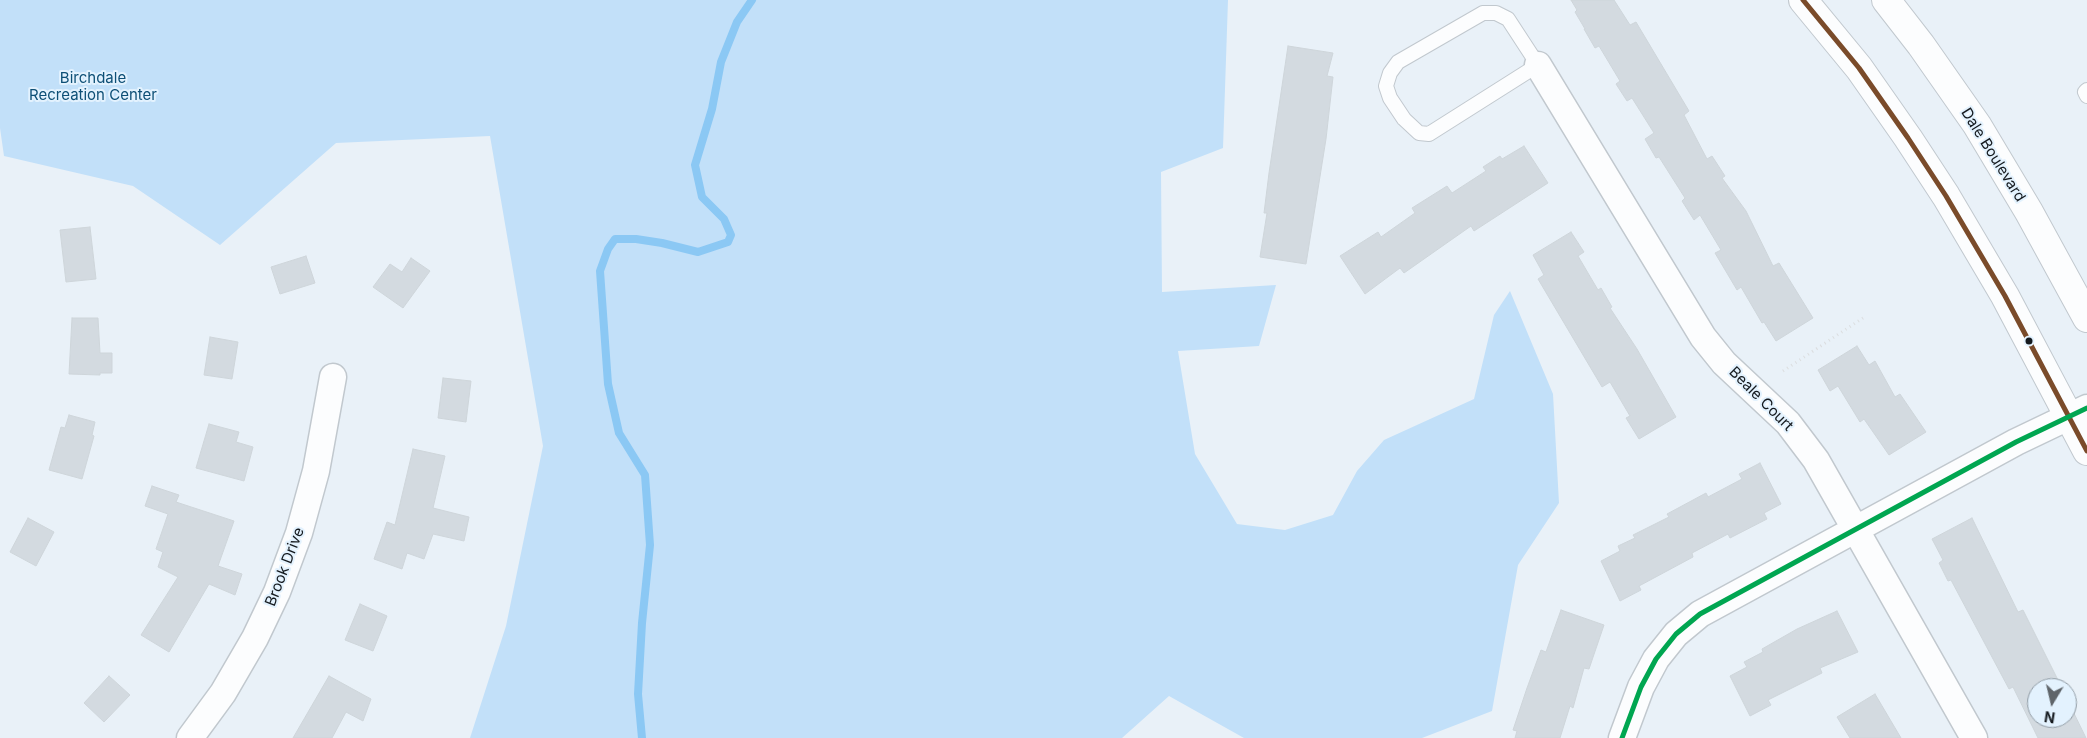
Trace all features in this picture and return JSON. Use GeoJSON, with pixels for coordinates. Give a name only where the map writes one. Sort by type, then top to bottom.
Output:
{"type":"FeatureCollection","features":[{"type":"Feature","properties":{"kind":"main road"},"geometry":{"type":"LineString","coordinates":[[1803,0],[1859,68],[1946,196],[2005,296],[2078,413],[2087,451]]}},
{"type":"Feature","properties":{"kind":"main road","name":"Dale Boulevard"},"geometry":{"type":"LineString","coordinates":[[1886,0],[1921,45],[1977,125],[2029,212],[2087,318]]}},
{"type":"Feature","properties":{"kind":"street","name":"Beale Court"},"geometry":{"type":"LineString","coordinates":[[1538,65],[1703,337],[1724,363],[1788,423],[1816,460],[1974,738]]}},
{"type":"Feature","properties":{"kind":"street","name":"Brook Drive"},"geometry":{"type":"LineString","coordinates":[[190,738],[223,693],[255,638],[277,592],[299,533],[316,472],[333,377]]}},
{"type":"Feature","properties":{"kind":"street"},"geometry":{"type":"LineString","coordinates":[[1622,738],[1648,673],[1656,659],[1676,634],[1700,614],[2027,437],[2078,413]]}},
{"type":"Feature","properties":{"kind":"lane"},"geometry":{"type":"LineString","coordinates":[[1483,13],[1496,13],[1508,19],[1538,65],[1429,134],[1419,133],[1404,119],[1390,98],[1386,86],[1390,73],[1398,62],[1483,13]]}},
{"type":"Feature","properties":{"kind":"lane"},"geometry":{"type":"LineString","coordinates":[[2087,90],[2085,92],[2087,96]]}},
{"type":"Feature","properties":{"kind":"path"},"geometry":{"type":"LineString","coordinates":[[1783,371],[1862,318]]}},
{"type":"Feature","properties":{"kind":"green space","name":"Birchdale Recreation Center"},"geometry":{"type":"Polygon","coordinates":[[[0,0],[1228,0],[1223,148],[1161,172],[1162,292],[1276,285],[1259,346],[1178,351],[1195,454],[1237,524],[1285,530],[1333,515],[1357,471],[1384,440],[1474,399],[1494,315],[1510,291],[1553,394],[1559,503],[1518,565],[1492,711],[1422,738],[1244,738],[1169,696],[1122,738],[470,738],[506,626],[543,446],[490,136],[336,143],[220,245],[133,186],[4,156],[0,128],[0,0]]]}},
{"type":"Feature","properties":{"kind":"building"},"geometry":{"type":"Polygon","coordinates":[[[1571,0],[1614,0],[1630,25],[1636,22],[1689,111],[1684,115],[1707,159],[1712,156],[1725,176],[1722,178],[1746,211],[1773,266],[1779,263],[1813,318],[1776,341],[1764,322],[1762,323],[1741,287],[1737,290],[1715,253],[1721,250],[1700,215],[1694,220],[1682,201],[1685,198],[1659,157],[1656,158],[1645,139],[1654,133],[1632,98],[1627,101],[1616,84],[1620,81],[1599,46],[1595,48],[1575,12],[1577,10],[1571,0]]]}},
{"type":"Feature","properties":{"kind":"building"},"geometry":{"type":"Polygon","coordinates":[[[1288,46],[1333,53],[1327,76],[1333,77],[1326,139],[1306,264],[1260,257],[1267,213],[1264,213],[1269,173],[1288,46]]]}},
{"type":"Feature","properties":{"kind":"building"},"geometry":{"type":"Polygon","coordinates":[[[1524,146],[1548,183],[1474,231],[1471,226],[1404,273],[1400,268],[1365,294],[1340,256],[1378,232],[1381,237],[1415,213],[1412,208],[1447,186],[1452,193],[1486,171],[1483,167],[1500,156],[1502,159],[1524,146]]]}},
{"type":"Feature","properties":{"kind":"building"},"geometry":{"type":"Polygon","coordinates":[[[90,227],[96,279],[66,282],[60,230],[90,227]]]}},
{"type":"Feature","properties":{"kind":"building"},"geometry":{"type":"Polygon","coordinates":[[[1571,232],[1584,252],[1578,256],[1598,290],[1601,288],[1612,307],[1610,308],[1637,349],[1676,417],[1639,439],[1626,418],[1630,416],[1610,382],[1602,387],[1538,279],[1544,275],[1533,255],[1571,232]]]}},
{"type":"Feature","properties":{"kind":"building"},"geometry":{"type":"Polygon","coordinates":[[[306,256],[315,283],[280,294],[271,267],[306,256]]]}},
{"type":"Feature","properties":{"kind":"building"},"geometry":{"type":"Polygon","coordinates":[[[411,258],[430,271],[403,308],[373,287],[390,264],[402,272],[411,258]]]}},
{"type":"Feature","properties":{"kind":"building"},"geometry":{"type":"Polygon","coordinates":[[[72,318],[98,318],[100,353],[112,353],[112,373],[100,373],[100,375],[69,374],[72,318]]]}},
{"type":"Feature","properties":{"kind":"building"},"geometry":{"type":"Polygon","coordinates":[[[210,337],[238,342],[232,379],[204,375],[210,337]]]}},
{"type":"Feature","properties":{"kind":"building"},"geometry":{"type":"Polygon","coordinates":[[[1857,346],[1869,365],[1875,361],[1895,397],[1900,394],[1926,432],[1889,455],[1864,419],[1860,422],[1838,386],[1830,391],[1818,370],[1857,346]]]}},
{"type":"Feature","properties":{"kind":"building"},"geometry":{"type":"Polygon","coordinates":[[[443,378],[471,381],[466,422],[438,418],[443,378]]]}},
{"type":"Feature","properties":{"kind":"building"},"geometry":{"type":"Polygon","coordinates":[[[69,415],[95,422],[92,435],[94,436],[82,479],[49,470],[61,427],[65,428],[69,415]]]}},
{"type":"Feature","properties":{"kind":"building"},"geometry":{"type":"Polygon","coordinates":[[[209,424],[239,432],[236,442],[253,447],[244,481],[196,468],[209,424]]]}},
{"type":"Feature","properties":{"kind":"building"},"geometry":{"type":"Polygon","coordinates":[[[413,449],[445,456],[433,508],[469,517],[464,541],[433,534],[424,559],[407,553],[402,569],[374,559],[387,522],[395,525],[413,449]]]}},
{"type":"Feature","properties":{"kind":"building"},"geometry":{"type":"Polygon","coordinates":[[[1760,463],[1781,504],[1764,513],[1767,519],[1730,538],[1728,534],[1692,553],[1693,557],[1639,586],[1641,590],[1620,601],[1601,561],[1620,551],[1618,546],[1635,538],[1633,535],[1669,517],[1667,514],[1706,493],[1708,497],[1742,479],[1739,474],[1760,463]]]}},
{"type":"Feature","properties":{"kind":"building"},"geometry":{"type":"Polygon","coordinates":[[[152,486],[179,495],[176,502],[234,521],[218,566],[242,574],[235,595],[209,584],[169,652],[141,635],[178,577],[158,567],[163,552],[156,549],[168,514],[145,506],[152,486]]]}},
{"type":"Feature","properties":{"kind":"building"},"geometry":{"type":"Polygon","coordinates":[[[28,518],[54,532],[36,566],[10,552],[28,518]]]}},
{"type":"Feature","properties":{"kind":"building"},"geometry":{"type":"Polygon","coordinates":[[[1972,518],[2018,612],[2023,610],[2057,678],[2027,678],[2027,716],[2013,687],[2009,689],[1951,580],[1948,581],[1939,563],[1943,560],[1932,539],[1972,518]]]}},
{"type":"Feature","properties":{"kind":"building"},"geometry":{"type":"Polygon","coordinates":[[[360,604],[387,616],[373,651],[345,640],[360,604]]]}},
{"type":"Feature","properties":{"kind":"building"},"geometry":{"type":"Polygon","coordinates":[[[1561,610],[1604,625],[1589,669],[1584,668],[1573,708],[1570,706],[1560,738],[1515,738],[1517,731],[1513,730],[1527,688],[1541,650],[1546,652],[1561,610]]]}},
{"type":"Feature","properties":{"kind":"building"},"geometry":{"type":"Polygon","coordinates":[[[1837,611],[1858,652],[1820,668],[1822,673],[1768,700],[1771,705],[1750,716],[1730,676],[1747,667],[1744,662],[1763,652],[1762,649],[1797,629],[1837,611]]]}},
{"type":"Feature","properties":{"kind":"building"},"geometry":{"type":"Polygon","coordinates":[[[109,676],[130,695],[104,722],[84,703],[109,676]]]}},
{"type":"Feature","properties":{"kind":"building"},"geometry":{"type":"Polygon","coordinates":[[[329,676],[371,699],[363,721],[346,712],[332,738],[293,738],[329,676]]]}},
{"type":"Feature","properties":{"kind":"building"},"geometry":{"type":"Polygon","coordinates":[[[1875,694],[1901,738],[1850,738],[1837,717],[1875,694]]]}},
{"type":"Feature","properties":{"kind":"building"},"geometry":{"type":"Polygon","coordinates":[[[2077,720],[2086,738],[2038,738],[2033,728],[2077,728],[2077,720]]]}},
{"type":"Feature","properties":{"kind":"waterway"},"geometry":{"type":"LineString","coordinates":[[642,738],[638,694],[642,623],[650,545],[645,475],[619,433],[608,384],[600,271],[608,249],[615,239],[636,239],[662,243],[698,252],[728,242],[731,235],[724,219],[702,197],[695,165],[712,109],[721,62],[737,22],[752,0]]}},
{"type":"Feature","properties":{"kind":"transit line"},"geometry":{"type":"LineString","coordinates":[[1803,0],[1859,68],[1946,196],[2005,296],[2087,451]]}},
{"type":"Feature","properties":{"kind":"transit line"},"geometry":{"type":"LineString","coordinates":[[1622,738],[1641,687],[1656,659],[1676,634],[1700,614],[2016,442],[2087,408]]}}]}
